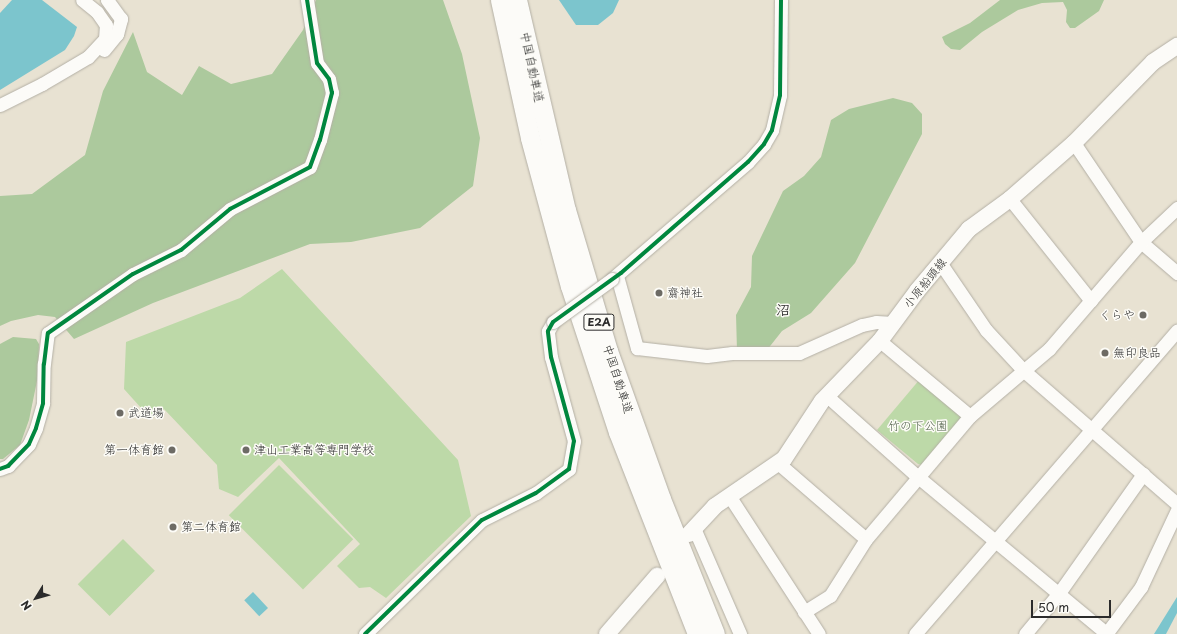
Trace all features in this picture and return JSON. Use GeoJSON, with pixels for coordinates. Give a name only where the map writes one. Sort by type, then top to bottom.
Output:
{"type":"FeatureCollection","features":[{"type":"Feature","properties":{"kind":"highway","name":"中国自動車道"},"geometry":{"type":"LineString","coordinates":[[500,0],[530,138],[570,286],[618,432],[698,634]]}},
{"type":"Feature","properties":{"kind":"highway","name":"中国自動車道"},"geometry":{"type":"LineString","coordinates":[[517,0],[559,182],[608,351],[656,486],[715,634]]}},
{"type":"Feature","properties":{"kind":"main road","name":"小原船頭線"},"geometry":{"type":"LineString","coordinates":[[692,531],[715,506],[784,459],[827,396],[880,341],[968,229],[1010,199],[1074,143],[1153,62],[1177,46]]}},
{"type":"Feature","properties":{"kind":"main road"},"geometry":{"type":"LineString","coordinates":[[607,634],[657,576]]}},
{"type":"Feature","properties":{"kind":"street"},"geometry":{"type":"LineString","coordinates":[[0,105],[42,84],[88,57],[105,39],[106,25],[97,12],[82,0]]}},
{"type":"Feature","properties":{"kind":"street"},"geometry":{"type":"LineString","coordinates":[[88,57],[99,55],[117,34],[121,19],[107,0]]}},
{"type":"Feature","properties":{"kind":"street"},"geometry":{"type":"LineString","coordinates":[[0,469],[8,466],[29,444],[36,428],[43,402],[44,364],[48,333],[133,274],[181,250],[230,209],[310,167],[320,140],[332,93],[330,79],[317,63],[307,0]]}},
{"type":"Feature","properties":{"kind":"street"},"geometry":{"type":"LineString","coordinates":[[365,634],[482,520],[536,493],[569,469],[574,442],[551,356],[548,331],[553,322],[614,278],[748,162],[772,130],[780,95],[781,0]]}},
{"type":"Feature","properties":{"kind":"street"},"geometry":{"type":"LineString","coordinates":[[1074,143],[1141,242],[1177,273]]}},
{"type":"Feature","properties":{"kind":"street"},"geometry":{"type":"LineString","coordinates":[[1010,199],[1091,301]]}},
{"type":"Feature","properties":{"kind":"street"},"geometry":{"type":"LineString","coordinates":[[804,612],[830,596],[866,539],[970,416],[1049,349],[1141,242],[1177,208]]}},
{"type":"Feature","properties":{"kind":"street"},"geometry":{"type":"LineString","coordinates":[[941,264],[986,330],[1023,370],[1177,504]]}},
{"type":"Feature","properties":{"kind":"street"},"geometry":{"type":"LineString","coordinates":[[614,278],[637,348],[707,356],[732,353],[799,353],[862,325],[876,322],[893,323]]}},
{"type":"Feature","properties":{"kind":"street"},"geometry":{"type":"LineString","coordinates":[[915,634],[1177,331]]}},
{"type":"Feature","properties":{"kind":"street"},"geometry":{"type":"LineString","coordinates":[[880,341],[970,416]]}},
{"type":"Feature","properties":{"kind":"street"},"geometry":{"type":"LineString","coordinates":[[827,396],[918,477],[997,541],[1107,634],[1141,587],[1177,510]]}},
{"type":"Feature","properties":{"kind":"street"},"geometry":{"type":"LineString","coordinates":[[778,463],[866,539]]}},
{"type":"Feature","properties":{"kind":"street"},"geometry":{"type":"LineString","coordinates":[[1025,634],[1059,593],[1143,474]]}},
{"type":"Feature","properties":{"kind":"street"},"geometry":{"type":"LineString","coordinates":[[730,497],[819,634]]}},
{"type":"Feature","properties":{"kind":"street"},"geometry":{"type":"LineString","coordinates":[[692,531],[740,634]]}},
{"type":"Feature","properties":{"kind":"green space"},"geometry":{"type":"Polygon","coordinates":[[[316,0],[443,0],[462,54],[480,138],[473,186],[420,228],[351,242],[310,244],[153,303],[74,339],[55,317],[38,315],[11,321],[0,326],[0,196],[32,194],[85,155],[103,91],[133,32],[147,72],[182,95],[199,66],[231,84],[272,74],[303,30],[316,0]]]}},
{"type":"Feature","properties":{"kind":"green space"},"geometry":{"type":"Polygon","coordinates":[[[1000,0],[1104,0],[1099,11],[1075,28],[1070,28],[1066,22],[1067,10],[1063,2],[1042,3],[1018,10],[982,32],[960,50],[951,49],[945,44],[942,37],[970,23],[1000,0]]]}},
{"type":"Feature","properties":{"kind":"green space"},"geometry":{"type":"Polygon","coordinates":[[[893,98],[912,103],[922,114],[922,134],[855,263],[811,313],[782,331],[767,350],[737,351],[736,315],[751,287],[752,256],[783,191],[804,176],[821,157],[831,120],[849,109],[893,98]]]}},
{"type":"Feature","properties":{"kind":"green space"},"geometry":{"type":"Polygon","coordinates":[[[282,269],[458,460],[471,516],[386,598],[370,587],[359,588],[337,566],[360,544],[279,458],[238,497],[219,489],[217,465],[164,409],[151,419],[124,389],[126,342],[240,298],[282,269]]]}},
{"type":"Feature","properties":{"kind":"green space"},"geometry":{"type":"Polygon","coordinates":[[[13,337],[36,339],[39,344],[38,376],[29,420],[20,445],[3,459],[0,459],[0,344],[13,337]]]}},
{"type":"Feature","properties":{"kind":"green space","name":"竹の下公園"},"geometry":{"type":"Polygon","coordinates":[[[920,379],[961,415],[962,419],[922,465],[918,464],[877,430],[920,379]]]}},
{"type":"Feature","properties":{"kind":"green space"},"geometry":{"type":"Polygon","coordinates":[[[279,465],[353,539],[303,589],[229,515],[279,465]]]}},
{"type":"Feature","properties":{"kind":"green space"},"geometry":{"type":"Polygon","coordinates":[[[123,539],[155,571],[110,616],[78,584],[123,539]]]}},
{"type":"Feature","properties":{"kind":"water"},"geometry":{"type":"Polygon","coordinates":[[[12,0],[42,0],[77,27],[74,36],[65,50],[0,90],[0,13],[12,0]]]}},
{"type":"Feature","properties":{"kind":"water"},"geometry":{"type":"Polygon","coordinates":[[[559,0],[619,0],[613,13],[598,25],[576,25],[559,0]]]}},
{"type":"Feature","properties":{"kind":"water"},"geometry":{"type":"Polygon","coordinates":[[[253,592],[268,608],[259,616],[244,600],[253,592]]]}},
{"type":"Feature","properties":{"kind":"water"},"geometry":{"type":"Polygon","coordinates":[[[1177,597],[1177,613],[1166,634],[1154,634],[1177,597]]]}},
{"type":"Feature","properties":{"kind":"cycle path"},"geometry":{"type":"LineString","coordinates":[[0,469],[8,466],[29,444],[36,428],[43,403],[44,364],[48,333],[133,274],[181,250],[230,209],[310,167],[320,140],[332,93],[329,79],[317,63],[307,0]]}},
{"type":"Feature","properties":{"kind":"cycle path"},"geometry":{"type":"LineString","coordinates":[[365,634],[482,520],[536,493],[569,469],[574,441],[551,357],[548,331],[553,322],[621,273],[748,162],[764,144],[772,130],[780,95],[781,0]]}},
{"type":"Feature","properties":{"kind":"place","name":"齋神社"},"geometry":{"type":"Point","coordinates":[659,293]}},
{"type":"Feature","properties":{"kind":"place","name":"くらや"},"geometry":{"type":"Point","coordinates":[1143,315]}},
{"type":"Feature","properties":{"kind":"place","name":"無印良品"},"geometry":{"type":"Point","coordinates":[1105,353]}},
{"type":"Feature","properties":{"kind":"place","name":"武道場"},"geometry":{"type":"Point","coordinates":[120,413]}},
{"type":"Feature","properties":{"kind":"place","name":"第一体育館"},"geometry":{"type":"Point","coordinates":[172,450]}},
{"type":"Feature","properties":{"kind":"place","name":"津山工業高等専門学校"},"geometry":{"type":"Point","coordinates":[246,450]}},
{"type":"Feature","properties":{"kind":"place","name":"第二体育館"},"geometry":{"type":"Point","coordinates":[173,527]}},
{"type":"Feature","properties":{"kind":"district","name":"沼"},"geometry":{"type":"Point","coordinates":[783,310]}}]}
